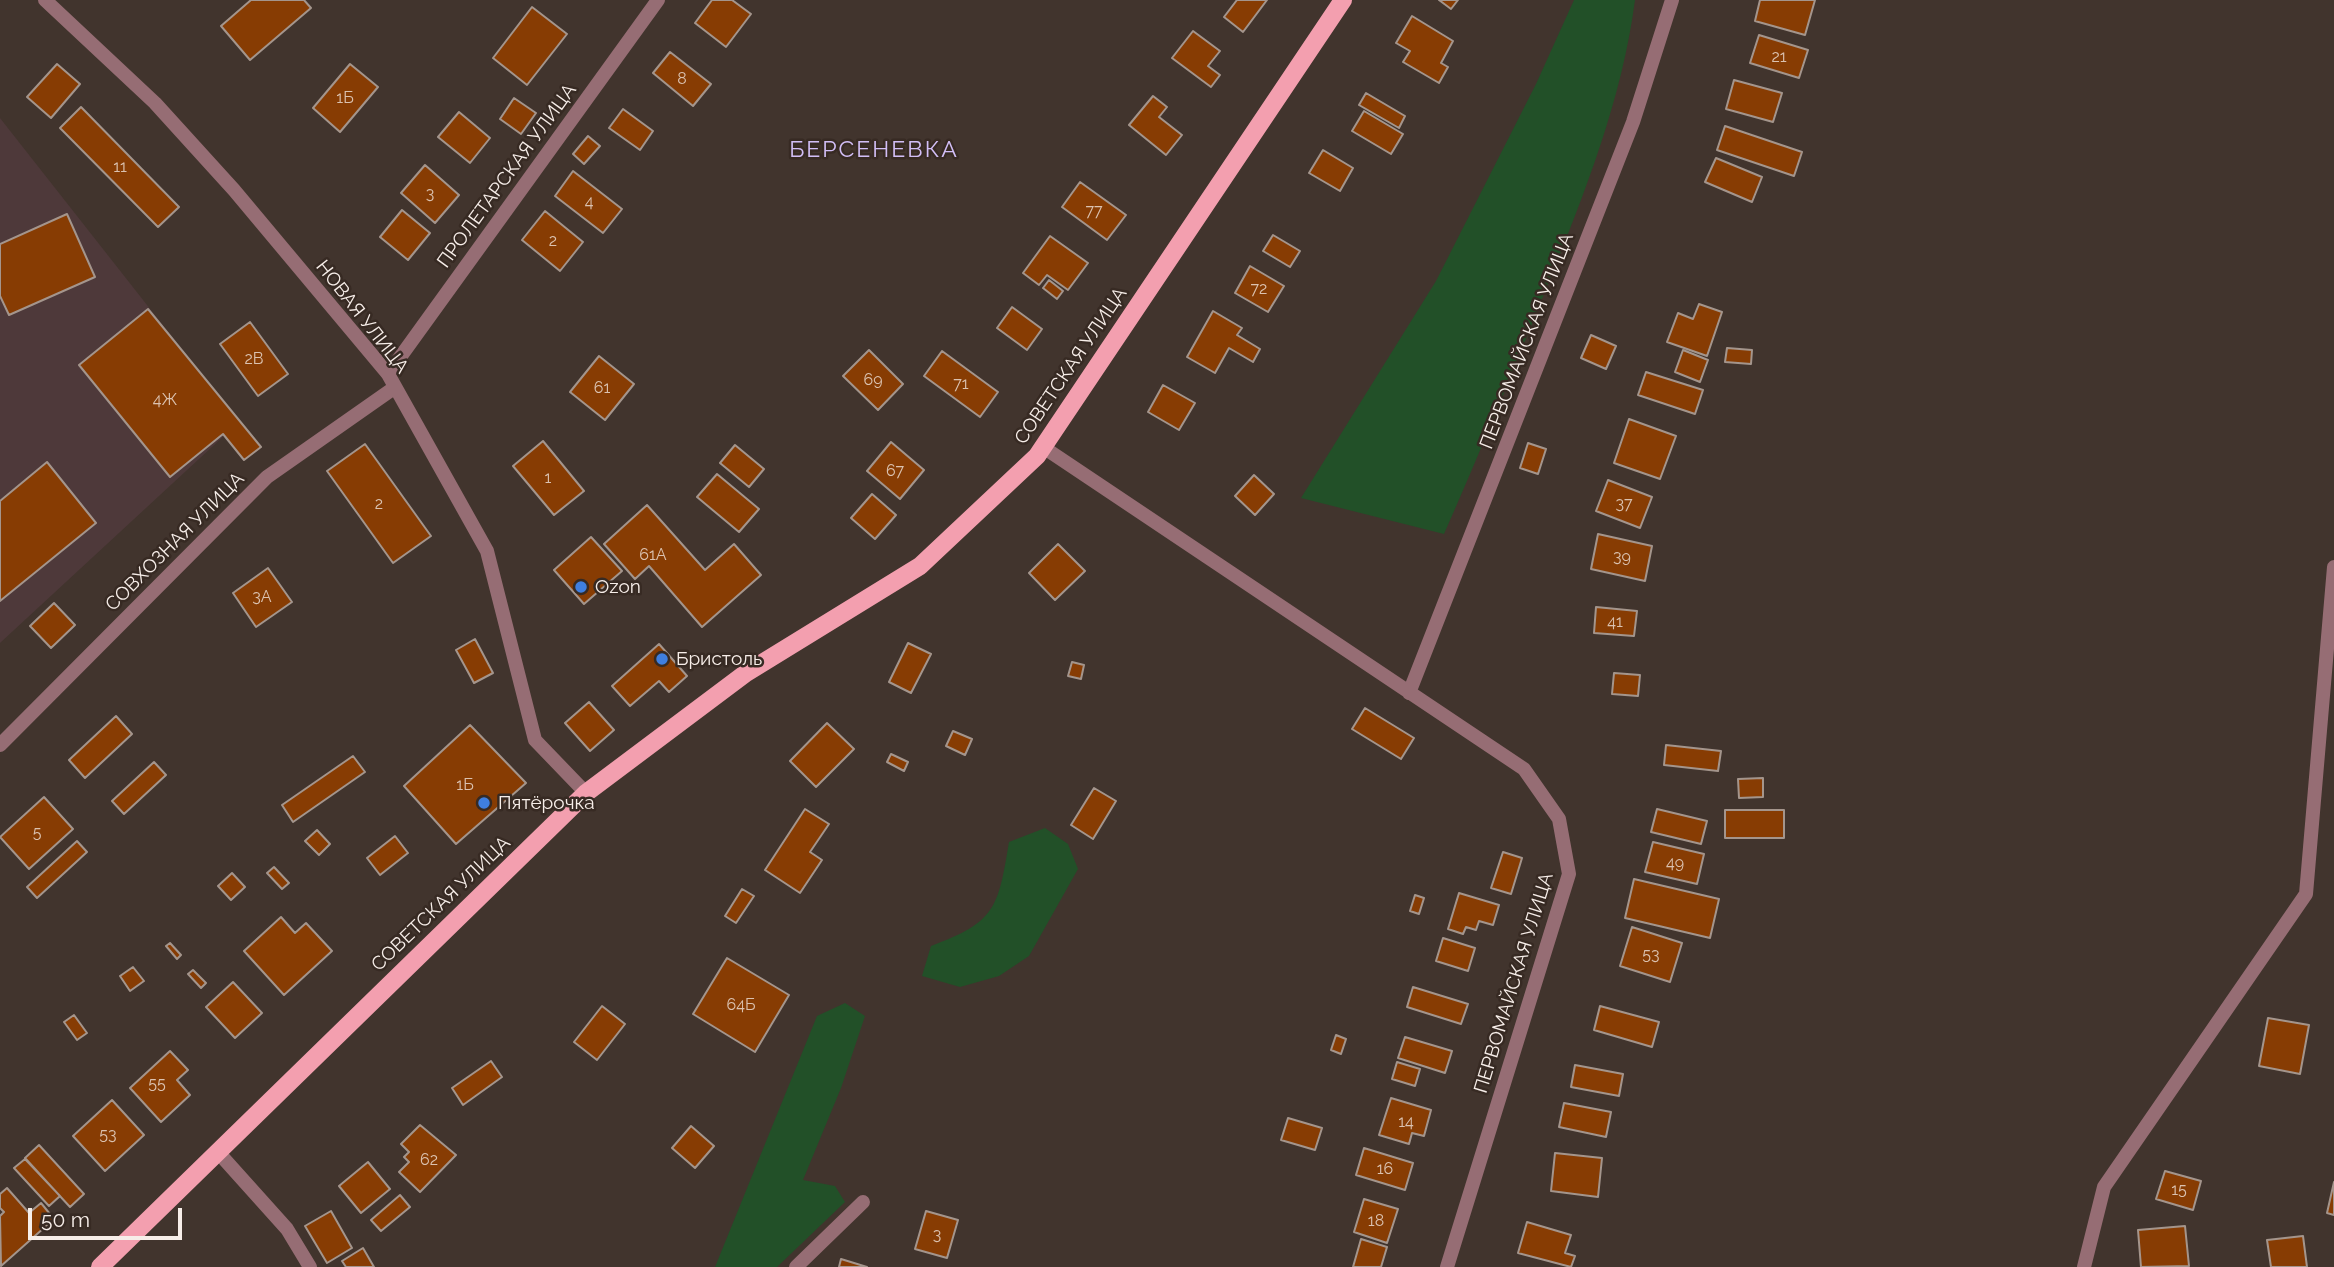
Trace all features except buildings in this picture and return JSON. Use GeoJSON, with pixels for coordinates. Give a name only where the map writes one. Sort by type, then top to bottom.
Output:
{"type":"FeatureCollection","features":[{"type":"Feature","properties":{"kind":"main road","name":"СОВЕТСКАЯ УЛИЦА"},"geometry":{"type":"LineString","coordinates":[[100,1267],[586,793],[746,673],[920,566],[1043,447],[1343,0]]}},
{"type":"Feature","properties":{"kind":"street","name":"НОВАЯ УЛИЦА"},"geometry":{"type":"LineString","coordinates":[[45,0],[155,103],[234,190],[391,381],[486,551],[535,740],[586,793]]}},
{"type":"Feature","properties":{"kind":"street","name":"ПРОЛЕТАРСКАЯ УЛИЦА"},"geometry":{"type":"LineString","coordinates":[[391,381],[658,0]]}},
{"type":"Feature","properties":{"kind":"street","name":"ПЕРВОМАЙСКАЯ УЛИЦА"},"geometry":{"type":"LineString","coordinates":[[1409,693],[1633,122],[1672,0]]}},
{"type":"Feature","properties":{"kind":"street","name":"СОВХОЗНАЯ УЛИЦА"},"geometry":{"type":"LineString","coordinates":[[0,745],[267,477],[391,381]]}},
{"type":"Feature","properties":{"kind":"street","name":"ПЕРВОМАЙСКАЯ УЛИЦА"},"geometry":{"type":"LineString","coordinates":[[1043,447],[1524,769],[1559,819],[1569,874],[1447,1267]]}},
{"type":"Feature","properties":{"kind":"street"},"geometry":{"type":"LineString","coordinates":[[2084,1267],[2104,1187],[2306,894],[2334,567]]}},
{"type":"Feature","properties":{"kind":"street"},"geometry":{"type":"LineString","coordinates":[[217,1151],[287,1229],[310,1267]]}},
{"type":"Feature","properties":{"kind":"street"},"geometry":{"type":"LineString","coordinates":[[796,1267],[863,1202]]}},
{"type":"Feature","properties":{"kind":"shaded area"},"geometry":{"type":"Polygon","coordinates":[[[0,118],[239,422],[0,643],[0,118]]]}},
{"type":"Feature","properties":{"kind":"green space"},"geometry":{"type":"Polygon","coordinates":[[[1574,0],[1635,0],[1621,74],[1600,147],[1574,218],[1444,534],[1301,498],[1436,281],[1536,84],[1574,0]]]}},
{"type":"Feature","properties":{"kind":"green space"},"geometry":{"type":"Polygon","coordinates":[[[1045,828],[1068,844],[1078,869],[1029,956],[999,976],[960,987],[922,976],[931,946],[969,929],[990,910],[997,898],[1009,842],[1045,828]]]}},
{"type":"Feature","properties":{"kind":"green space"},"geometry":{"type":"Polygon","coordinates":[[[845,1003],[865,1016],[841,1088],[803,1180],[835,1186],[845,1202],[777,1267],[715,1267],[817,1016],[845,1003]]]}},
{"type":"Feature","properties":{"kind":"place","name":"Ozon"},"geometry":{"type":"Point","coordinates":[581,587]}},
{"type":"Feature","properties":{"kind":"place","name":"Бристоль"},"geometry":{"type":"Point","coordinates":[662,659]}},
{"type":"Feature","properties":{"kind":"place","name":"Пятёрочка"},"geometry":{"type":"Point","coordinates":[484,803]}},
{"type":"Feature","properties":{"kind":"district","name":"БЕРСЕНЕВКА"},"geometry":{"type":"Point","coordinates":[874,150]}}]}
